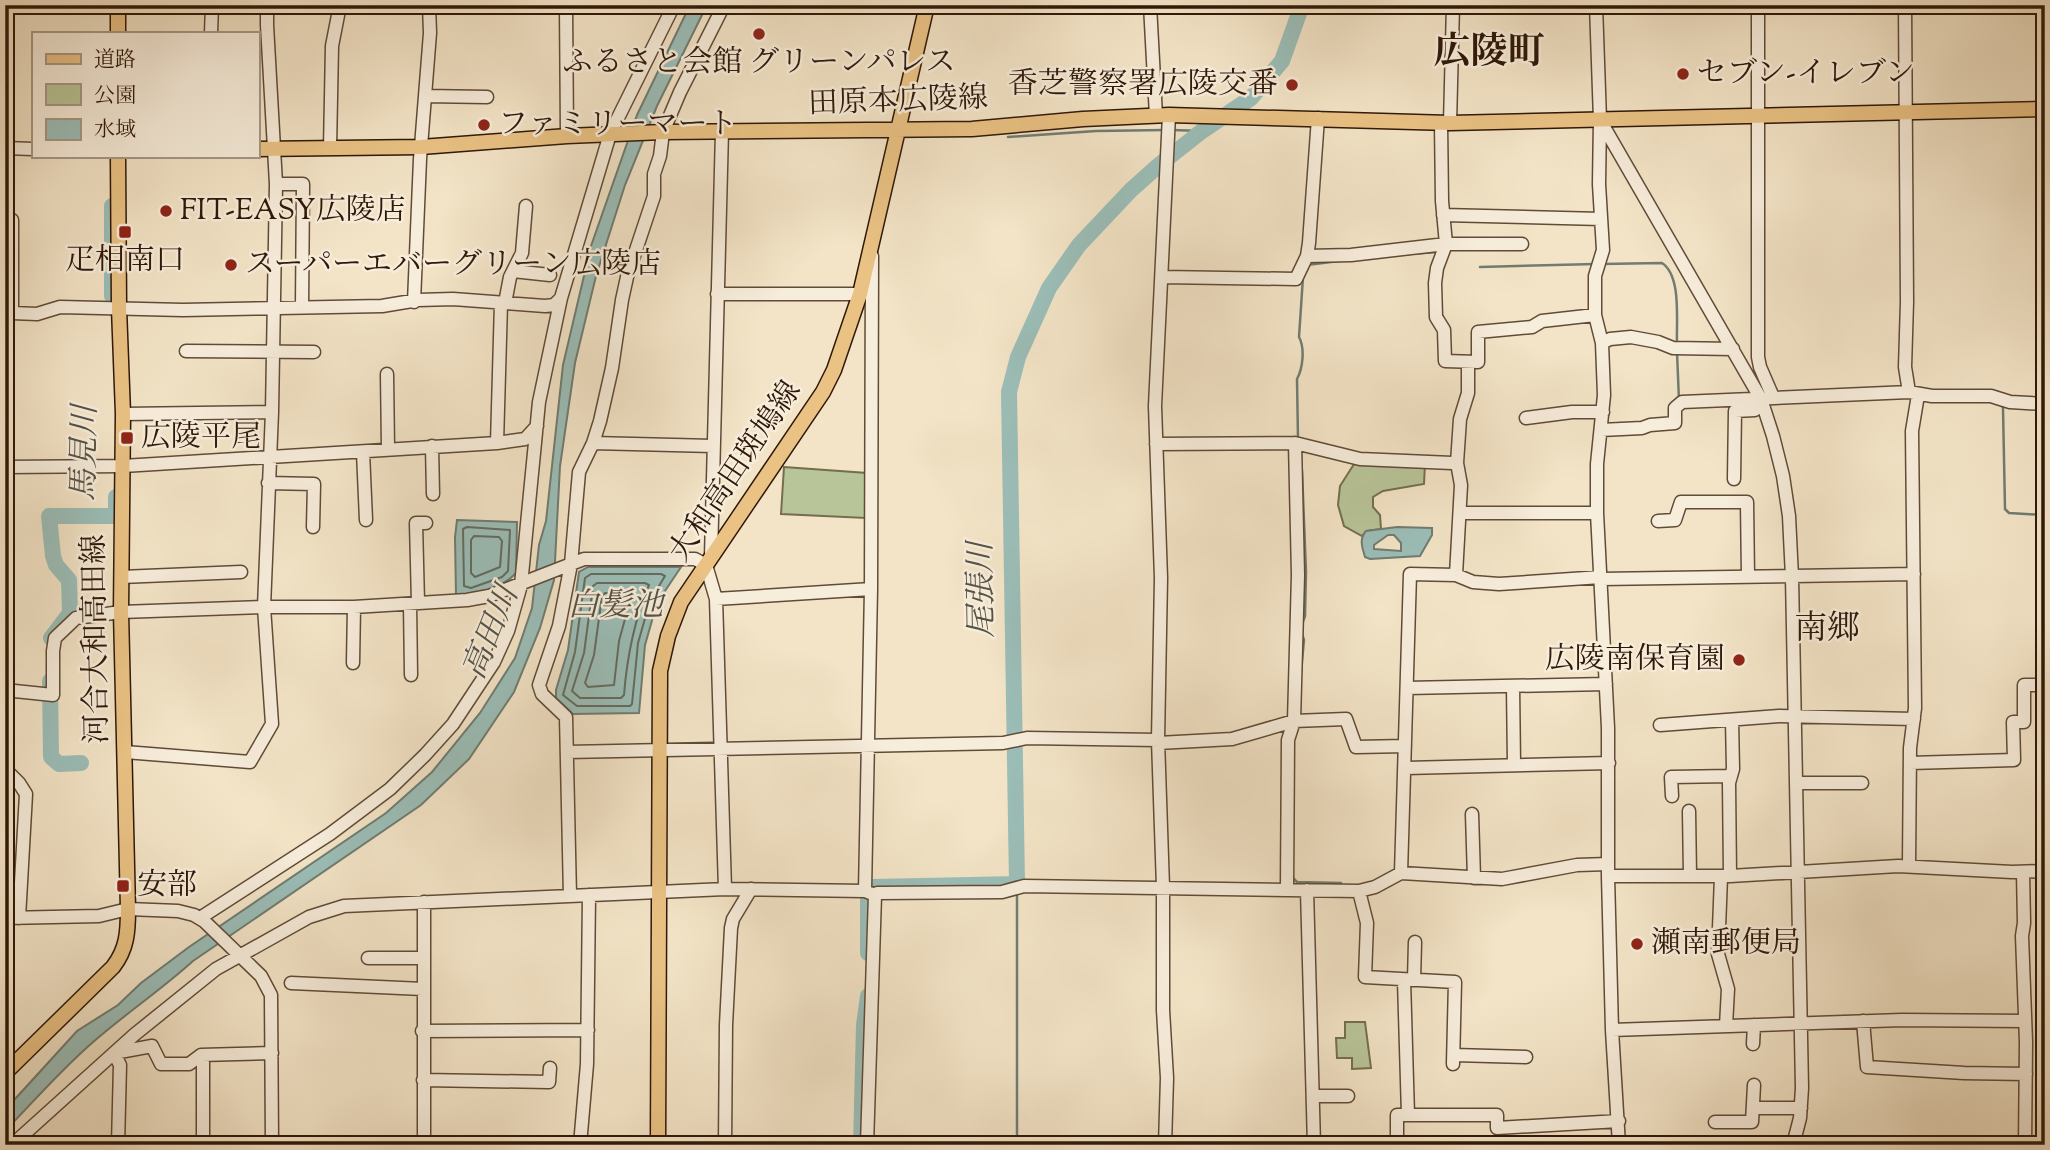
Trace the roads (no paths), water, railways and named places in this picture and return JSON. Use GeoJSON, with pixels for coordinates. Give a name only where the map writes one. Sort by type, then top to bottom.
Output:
{"type":"FeatureCollection","features":[{"type":"Feature","properties":{"kind":"main road"},"geometry":{"type":"LineString","coordinates":[[118,5],[118,32]]}},
{"type":"Feature","properties":{"kind":"main road","name":"大和高田斑鳩線"},"geometry":{"type":"LineString","coordinates":[[658,1145],[660,671],[668,636],[681,602],[823,392],[834,370],[860,294],[927,5]]}},
{"type":"Feature","properties":{"kind":"main road","name":"田原本広陵線"},"geometry":{"type":"LineString","coordinates":[[259,149],[421,147],[661,132],[972,129],[1083,119],[1166,127],[1204,116],[1446,123],[2045,109]]}},
{"type":"Feature","properties":{"kind":"main road","name":"河合大和高田線"},"geometry":{"type":"LineString","coordinates":[[8,1065],[101,980],[122,956],[127,942],[117,466],[123,414],[114,308],[118,158]]}},
{"type":"Feature","properties":{"kind":"street"},"geometry":{"type":"LineString","coordinates":[[211,32],[212,5]]}},
{"type":"Feature","properties":{"kind":"street"},"geometry":{"type":"LineString","coordinates":[[125,752],[250,762],[272,723],[264,607],[271,456],[276,184],[267,5]]}},
{"type":"Feature","properties":{"kind":"street"},"geometry":{"type":"LineString","coordinates":[[330,148],[332,46],[340,5]]}},
{"type":"Feature","properties":{"kind":"street"},"geometry":{"type":"LineString","coordinates":[[414,302],[421,147],[430,33],[429,5]]}},
{"type":"Feature","properties":{"kind":"street"},"geometry":{"type":"LineString","coordinates":[[566,5],[568,136]]}},
{"type":"Feature","properties":{"kind":"street"},"geometry":{"type":"LineString","coordinates":[[202,920],[371,804],[425,755],[453,723],[494,662],[509,631],[525,583],[537,426],[543,380],[561,298],[613,134],[674,5]]}},
{"type":"Feature","properties":{"kind":"street"},"geometry":{"type":"LineString","coordinates":[[570,896],[566,717],[542,694],[539,685],[559,625],[579,472],[593,443],[612,368],[627,276],[654,196],[654,174],[660,156],[661,132],[723,5]]}},
{"type":"Feature","properties":{"kind":"street"},"geometry":{"type":"LineString","coordinates":[[1150,5],[1166,127],[1167,170],[1155,406],[1161,578],[1158,741],[1163,887],[1163,1010],[1167,1078],[1165,1145]]}},
{"type":"Feature","properties":{"kind":"street"},"geometry":{"type":"LineString","coordinates":[[1452,5],[1443,215],[1446,244],[1435,275],[1436,317],[1444,330],[1445,361],[1478,362],[1478,332],[1532,327],[1542,321],[1595,315]]}},
{"type":"Feature","properties":{"kind":"street"},"geometry":{"type":"LineString","coordinates":[[1596,5],[1601,219],[1599,263],[1595,281],[1595,315],[1602,343],[1603,412],[1597,464],[1597,513],[1609,764],[1608,870],[1612,1030],[1619,1145]]}},
{"type":"Feature","properties":{"kind":"street"},"geometry":{"type":"LineString","coordinates":[[1734,479],[1735,411],[1755,410],[1758,398],[1758,5]]}},
{"type":"Feature","properties":{"kind":"street"},"geometry":{"type":"LineString","coordinates":[[1905,5],[1905,367],[1914,396],[1914,719],[1910,763],[1909,866]]}},
{"type":"Feature","properties":{"kind":"street"},"geometry":{"type":"LineString","coordinates":[[425,96],[487,97]]}},
{"type":"Feature","properties":{"kind":"street"},"geometry":{"type":"LineString","coordinates":[[1162,277],[1296,279],[1307,256],[1318,118]]}},
{"type":"Feature","properties":{"kind":"street"},"geometry":{"type":"LineString","coordinates":[[1600,120],[1733,349],[1758,398],[1773,436],[1783,476],[1789,516],[1792,577],[1802,1023],[1801,1108],[1793,1145]]}},
{"type":"Feature","properties":{"kind":"street"},"geometry":{"type":"LineString","coordinates":[[722,131],[708,561],[716,598],[724,889]]}},
{"type":"Feature","properties":{"kind":"street"},"geometry":{"type":"LineString","coordinates":[[5,148],[32,149]]}},
{"type":"Feature","properties":{"kind":"street"},"geometry":{"type":"LineString","coordinates":[[276,184],[303,184],[302,308]]}},
{"type":"Feature","properties":{"kind":"street"},"geometry":{"type":"LineString","coordinates":[[497,443],[503,303],[522,253],[526,206]]}},
{"type":"Feature","properties":{"kind":"street"},"geometry":{"type":"LineString","coordinates":[[1443,215],[1601,219]]}},
{"type":"Feature","properties":{"kind":"street"},"geometry":{"type":"LineString","coordinates":[[12,220],[12,313],[37,314],[60,307],[183,310],[382,306],[453,299],[545,306],[554,305],[561,298]]}},
{"type":"Feature","properties":{"kind":"street"},"geometry":{"type":"LineString","coordinates":[[1307,256],[1351,255],[1446,244],[1522,244]]}},
{"type":"Feature","properties":{"kind":"street"},"geometry":{"type":"LineString","coordinates":[[867,1145],[871,893],[869,746],[874,295],[872,245]]}},
{"type":"Feature","properties":{"kind":"street"},"geometry":{"type":"LineString","coordinates":[[513,271],[550,275]]}},
{"type":"Feature","properties":{"kind":"street"},"geometry":{"type":"LineString","coordinates":[[717,294],[860,294]]}},
{"type":"Feature","properties":{"kind":"street"},"geometry":{"type":"LineString","coordinates":[[1602,343],[1610,339],[1631,337],[1676,348],[1733,349]]}},
{"type":"Feature","properties":{"kind":"street"},"geometry":{"type":"LineString","coordinates":[[186,351],[314,352]]}},
{"type":"Feature","properties":{"kind":"street"},"geometry":{"type":"LineString","coordinates":[[1456,575],[1461,513],[1461,485],[1457,463],[1460,419],[1468,393],[1468,362]]}},
{"type":"Feature","properties":{"kind":"street"},"geometry":{"type":"LineString","coordinates":[[387,374],[388,449]]}},
{"type":"Feature","properties":{"kind":"street"},"geometry":{"type":"LineString","coordinates":[[1601,430],[1675,423],[1675,408],[1680,404],[1758,398],[1991,396],[2010,402],[2045,404]]}},
{"type":"Feature","properties":{"kind":"street"},"geometry":{"type":"LineString","coordinates":[[123,414],[272,412]]}},
{"type":"Feature","properties":{"kind":"street"},"geometry":{"type":"LineString","coordinates":[[1526,418],[1572,412],[1603,412]]}},
{"type":"Feature","properties":{"kind":"street"},"geometry":{"type":"LineString","coordinates":[[5,467],[117,466],[497,443],[525,439],[537,426]]}},
{"type":"Feature","properties":{"kind":"street"},"geometry":{"type":"LineString","coordinates":[[593,443],[713,446]]}},
{"type":"Feature","properties":{"kind":"street"},"geometry":{"type":"LineString","coordinates":[[1156,444],[1301,444],[1360,460],[1452,463]]}},
{"type":"Feature","properties":{"kind":"street"},"geometry":{"type":"LineString","coordinates":[[1287,889],[1288,740],[1294,721],[1301,444]]}},
{"type":"Feature","properties":{"kind":"street"},"geometry":{"type":"LineString","coordinates":[[432,446],[433,494]]}},
{"type":"Feature","properties":{"kind":"street"},"geometry":{"type":"LineString","coordinates":[[363,452],[366,520]]}},
{"type":"Feature","properties":{"kind":"street"},"geometry":{"type":"LineString","coordinates":[[268,483],[314,484],[313,527]]}},
{"type":"Feature","properties":{"kind":"street"},"geometry":{"type":"LineString","coordinates":[[1658,521],[1675,520],[1681,502],[1748,502],[1748,577]]}},
{"type":"Feature","properties":{"kind":"street"},"geometry":{"type":"LineString","coordinates":[[1461,513],[1597,513]]}},
{"type":"Feature","properties":{"kind":"street"},"geometry":{"type":"LineString","coordinates":[[411,675],[416,523],[426,523]]}},
{"type":"Feature","properties":{"kind":"street"},"geometry":{"type":"LineString","coordinates":[[5,690],[50,694],[55,638],[76,618],[121,612],[354,607],[414,603],[489,596],[590,558],[708,561]]}},
{"type":"Feature","properties":{"kind":"street"},"geometry":{"type":"LineString","coordinates":[[121,577],[241,572]]}},
{"type":"Feature","properties":{"kind":"street"},"geometry":{"type":"LineString","coordinates":[[1401,873],[1406,768],[1409,574],[1456,575],[1473,582],[1499,584],[1601,578],[1914,574]]}},
{"type":"Feature","properties":{"kind":"street"},"geometry":{"type":"LineString","coordinates":[[716,598],[871,589]]}},
{"type":"Feature","properties":{"kind":"street"},"geometry":{"type":"LineString","coordinates":[[353,663],[354,607]]}},
{"type":"Feature","properties":{"kind":"street"},"geometry":{"type":"LineString","coordinates":[[1407,688],[1606,684]]}},
{"type":"Feature","properties":{"kind":"street"},"geometry":{"type":"LineString","coordinates":[[1910,763],[2014,760],[2012,722],[2024,722],[2024,685],[2045,685]]}},
{"type":"Feature","properties":{"kind":"street"},"geometry":{"type":"LineString","coordinates":[[1513,686],[1514,765]]}},
{"type":"Feature","properties":{"kind":"street"},"geometry":{"type":"LineString","coordinates":[[1660,725],[1795,716],[1914,719]]}},
{"type":"Feature","properties":{"kind":"street"},"geometry":{"type":"LineString","coordinates":[[567,752],[869,746],[1008,742],[1022,739],[1232,739],[1294,721],[1346,719],[1356,747],[1405,746]]}},
{"type":"Feature","properties":{"kind":"street"},"geometry":{"type":"LineString","coordinates":[[1726,1026],[1728,989],[1718,954],[1729,783],[1733,769],[1732,720]]}},
{"type":"Feature","properties":{"kind":"street"},"geometry":{"type":"LineString","coordinates":[[1406,768],[1609,764]]}},
{"type":"Feature","properties":{"kind":"street"},"geometry":{"type":"LineString","coordinates":[[5,769],[26,794],[19,918]]}},
{"type":"Feature","properties":{"kind":"street"},"geometry":{"type":"LineString","coordinates":[[1672,796],[1671,777],[1731,776]]}},
{"type":"Feature","properties":{"kind":"street"},"geometry":{"type":"LineString","coordinates":[[5,787],[19,783]]}},
{"type":"Feature","properties":{"kind":"street"},"geometry":{"type":"LineString","coordinates":[[1797,783],[1861,783]]}},
{"type":"Feature","properties":{"kind":"street"},"geometry":{"type":"LineString","coordinates":[[1689,811],[1690,876]]}},
{"type":"Feature","properties":{"kind":"street"},"geometry":{"type":"LineString","coordinates":[[1472,814],[1474,878]]}},
{"type":"Feature","properties":{"kind":"street"},"geometry":{"type":"LineString","coordinates":[[12,1145],[114,1053],[202,979],[238,953],[327,909],[364,905],[724,889],[877,893],[1007,890],[1024,886],[1359,891],[1375,887],[1401,873],[1513,878],[1577,865],[1608,870],[1725,877],[1909,866],[2023,873],[2045,871]]}},
{"type":"Feature","properties":{"kind":"street"},"geometry":{"type":"LineString","coordinates":[[2023,873],[2025,1145]]}},
{"type":"Feature","properties":{"kind":"street"},"geometry":{"type":"LineString","coordinates":[[725,1145],[726,1025],[731,928],[733,919],[751,889]]}},
{"type":"Feature","properties":{"kind":"street"},"geometry":{"type":"LineString","coordinates":[[1307,890],[1314,1145]]}},
{"type":"Feature","properties":{"kind":"street"},"geometry":{"type":"LineString","coordinates":[[1359,891],[1367,923],[1365,977],[1455,982],[1454,1060],[1527,1056]]}},
{"type":"Feature","properties":{"kind":"street"},"geometry":{"type":"LineString","coordinates":[[580,1145],[587,1030],[589,895]]}},
{"type":"Feature","properties":{"kind":"street"},"geometry":{"type":"LineString","coordinates":[[424,902],[424,1145]]}},
{"type":"Feature","properties":{"kind":"street"},"geometry":{"type":"LineString","coordinates":[[5,918],[99,916],[128,909],[178,911],[202,920],[238,953],[267,985],[271,995],[272,1145]]}},
{"type":"Feature","properties":{"kind":"street"},"geometry":{"type":"LineString","coordinates":[[1408,1115],[1409,980],[1415,942]]}},
{"type":"Feature","properties":{"kind":"street"},"geometry":{"type":"LineString","coordinates":[[368,958],[424,958]]}},
{"type":"Feature","properties":{"kind":"street"},"geometry":{"type":"LineString","coordinates":[[291,983],[423,989]]}},
{"type":"Feature","properties":{"kind":"street"},"geometry":{"type":"LineString","coordinates":[[1612,1030],[1863,1021],[2025,1021]]}},
{"type":"Feature","properties":{"kind":"street"},"geometry":{"type":"LineString","coordinates":[[1863,1021],[1867,1067],[1955,1073],[2026,1074]]}},
{"type":"Feature","properties":{"kind":"street"},"geometry":{"type":"LineString","coordinates":[[1753,1044],[1754,1025]]}},
{"type":"Feature","properties":{"kind":"street"},"geometry":{"type":"LineString","coordinates":[[422,1031],[587,1030]]}},
{"type":"Feature","properties":{"kind":"street"},"geometry":{"type":"LineString","coordinates":[[114,1053],[152,1046],[161,1064],[189,1064],[201,1055],[272,1054]]}},
{"type":"Feature","properties":{"kind":"street"},"geometry":{"type":"LineString","coordinates":[[114,1053],[120,1065],[118,1145]]}},
{"type":"Feature","properties":{"kind":"street"},"geometry":{"type":"LineString","coordinates":[[201,1055],[203,1145]]}},
{"type":"Feature","properties":{"kind":"street"},"geometry":{"type":"LineString","coordinates":[[423,1080],[549,1082],[550,1068]]}},
{"type":"Feature","properties":{"kind":"street"},"geometry":{"type":"LineString","coordinates":[[1715,1122],[1752,1122],[1754,1085]]}},
{"type":"Feature","properties":{"kind":"street"},"geometry":{"type":"LineString","coordinates":[[1313,1096],[1348,1096]]}},
{"type":"Feature","properties":{"kind":"street"},"geometry":{"type":"LineString","coordinates":[[1754,1108],[1801,1108]]}},
{"type":"Feature","properties":{"kind":"street"},"geometry":{"type":"LineString","coordinates":[[1397,1145],[1397,1115],[1497,1115],[1497,1128],[1619,1121]]}},
{"type":"Feature","properties":{"kind":"water"},"geometry":{"type":"Polygon","coordinates":[[[690,5],[707,5],[657,106],[625,185],[596,276],[575,363],[560,466],[554,580],[540,628],[514,692],[469,759],[421,805],[193,961],[81,1053],[5,1131],[5,1110],[77,1031],[118,1005],[141,983],[189,947],[386,813],[432,772],[480,713],[515,658],[532,608],[539,545],[546,521],[563,365],[591,246],[637,115],[690,5]]]}},
{"type":"Feature","properties":{"kind":"water"},"geometry":{"type":"Polygon","coordinates":[[[457,520],[517,522],[516,573],[488,590],[456,595],[457,520]]]}},
{"type":"Feature","properties":{"kind":"water"},"geometry":{"type":"Polygon","coordinates":[[[1397,527],[1432,528],[1432,535],[1420,556],[1370,559],[1365,557],[1362,546],[1362,537],[1366,531],[1397,527]],[[1388,535],[1374,545],[1374,549],[1401,551],[1401,543],[1394,535],[1388,535]]]}},
{"type":"Feature","properties":{"kind":"water","name":"白髪池"},"geometry":{"type":"Polygon","coordinates":[[[588,567],[681,567],[657,603],[645,645],[639,713],[573,714],[556,698],[568,650],[579,572],[588,567]]]}},
{"type":"Feature","properties":{"kind":"waterway","name":"尾張川"},"geometry":{"type":"LineString","coordinates":[[868,953],[868,898],[873,887],[1017,884],[1009,392],[1018,357],[1049,288],[1079,245],[1131,190],[1202,131],[1251,98],[1282,61],[1302,5]]}},
{"type":"Feature","properties":{"kind":"waterway"},"geometry":{"type":"LineString","coordinates":[[1008,137],[1165,130]]}},
{"type":"Feature","properties":{"kind":"waterway"},"geometry":{"type":"LineString","coordinates":[[1172,130],[1202,131]]}},
{"type":"Feature","properties":{"kind":"waterway","name":"馬見川"},"geometry":{"type":"LineString","coordinates":[[112,206],[112,296]]}},
{"type":"Feature","properties":{"kind":"waterway"},"geometry":{"type":"LineString","coordinates":[[1408,254],[1438,252]]}},
{"type":"Feature","properties":{"kind":"waterway"},"geometry":{"type":"LineString","coordinates":[[1307,265],[1339,261]]}},
{"type":"Feature","properties":{"kind":"waterway"},"geometry":{"type":"LineString","coordinates":[[1602,264],[1662,263],[1668,269],[1673,278],[1677,300],[1677,345]]}},
{"type":"Feature","properties":{"kind":"waterway"},"geometry":{"type":"LineString","coordinates":[[1480,267],[1595,264]]}},
{"type":"Feature","properties":{"kind":"waterway"},"geometry":{"type":"LineString","coordinates":[[1298,440],[1297,379],[1302,358],[1299,337],[1303,277]]}},
{"type":"Feature","properties":{"kind":"waterway"},"geometry":{"type":"LineString","coordinates":[[1677,352],[1679,401]]}},
{"type":"Feature","properties":{"kind":"waterway"},"geometry":{"type":"LineString","coordinates":[[2001,404],[2005,509],[2009,513],[2045,515]]}},
{"type":"Feature","properties":{"kind":"waterway"},"geometry":{"type":"LineString","coordinates":[[1302,471],[1306,572],[1305,616],[1302,624]]}},
{"type":"Feature","properties":{"kind":"waterway","name":"馬見川"},"geometry":{"type":"LineString","coordinates":[[51,638],[70,613],[69,580],[56,565],[53,556],[49,516],[116,516],[116,497]]}},
{"type":"Feature","properties":{"kind":"waterway"},"geometry":{"type":"LineString","coordinates":[[1301,672],[1304,640],[1302,634]]}},
{"type":"Feature","properties":{"kind":"waterway","name":"馬見川"},"geometry":{"type":"LineString","coordinates":[[50,681],[51,757],[59,764],[81,763]]}},
{"type":"Feature","properties":{"kind":"waterway"},"geometry":{"type":"LineString","coordinates":[[1291,876],[1297,882],[1341,883]]}},
{"type":"Feature","properties":{"kind":"waterway"},"geometry":{"type":"LineString","coordinates":[[1017,893],[1017,1145]]}},
{"type":"Feature","properties":{"kind":"waterway"},"geometry":{"type":"LineString","coordinates":[[2045,905],[2045,914]]}},
{"type":"Feature","properties":{"kind":"waterway","name":"尾張川"},"geometry":{"type":"LineString","coordinates":[[861,1145],[864,1025],[868,996]]}},
{"type":"Feature","properties":{"kind":"place","name":"ふるさと会館 グリーンパレス"},"geometry":{"type":"Point","coordinates":[759,34]}},
{"type":"Feature","properties":{"kind":"place","name":"セブン-イレブン"},"geometry":{"type":"Point","coordinates":[1683,74]}},
{"type":"Feature","properties":{"kind":"place","name":"香芝警察署広陵交番"},"geometry":{"type":"Point","coordinates":[1292,85]}},
{"type":"Feature","properties":{"kind":"place","name":"ファミリーマート"},"geometry":{"type":"Point","coordinates":[484,125]}},
{"type":"Feature","properties":{"kind":"place","name":"FIT-EASY広陵店"},"geometry":{"type":"Point","coordinates":[166,211]}},
{"type":"Feature","properties":{"kind":"place","name":"疋相南口"},"geometry":{"type":"Point","coordinates":[125,232]}},
{"type":"Feature","properties":{"kind":"place","name":"スーパーエバーグリーン広陵店"},"geometry":{"type":"Point","coordinates":[231,265]}},
{"type":"Feature","properties":{"kind":"place","name":"広陵平尾"},"geometry":{"type":"Point","coordinates":[127,438]}},
{"type":"Feature","properties":{"kind":"place","name":"広陵南保育園"},"geometry":{"type":"Point","coordinates":[1739,660]}},
{"type":"Feature","properties":{"kind":"place","name":"安部"},"geometry":{"type":"Point","coordinates":[123,886]}},
{"type":"Feature","properties":{"kind":"place","name":"瀬南郵便局"},"geometry":{"type":"Point","coordinates":[1637,944]}},
{"type":"Feature","properties":{"kind":"district","name":"広陵町"},"geometry":{"type":"Point","coordinates":[1489,54]}},
{"type":"Feature","properties":{"kind":"district","name":"南郷"},"geometry":{"type":"Point","coordinates":[1827,630]}},
{"type":"Feature","properties":{"kind":"water label","name":"高田川"},"geometry":{"type":"Point","coordinates":[492,633]}}]}
